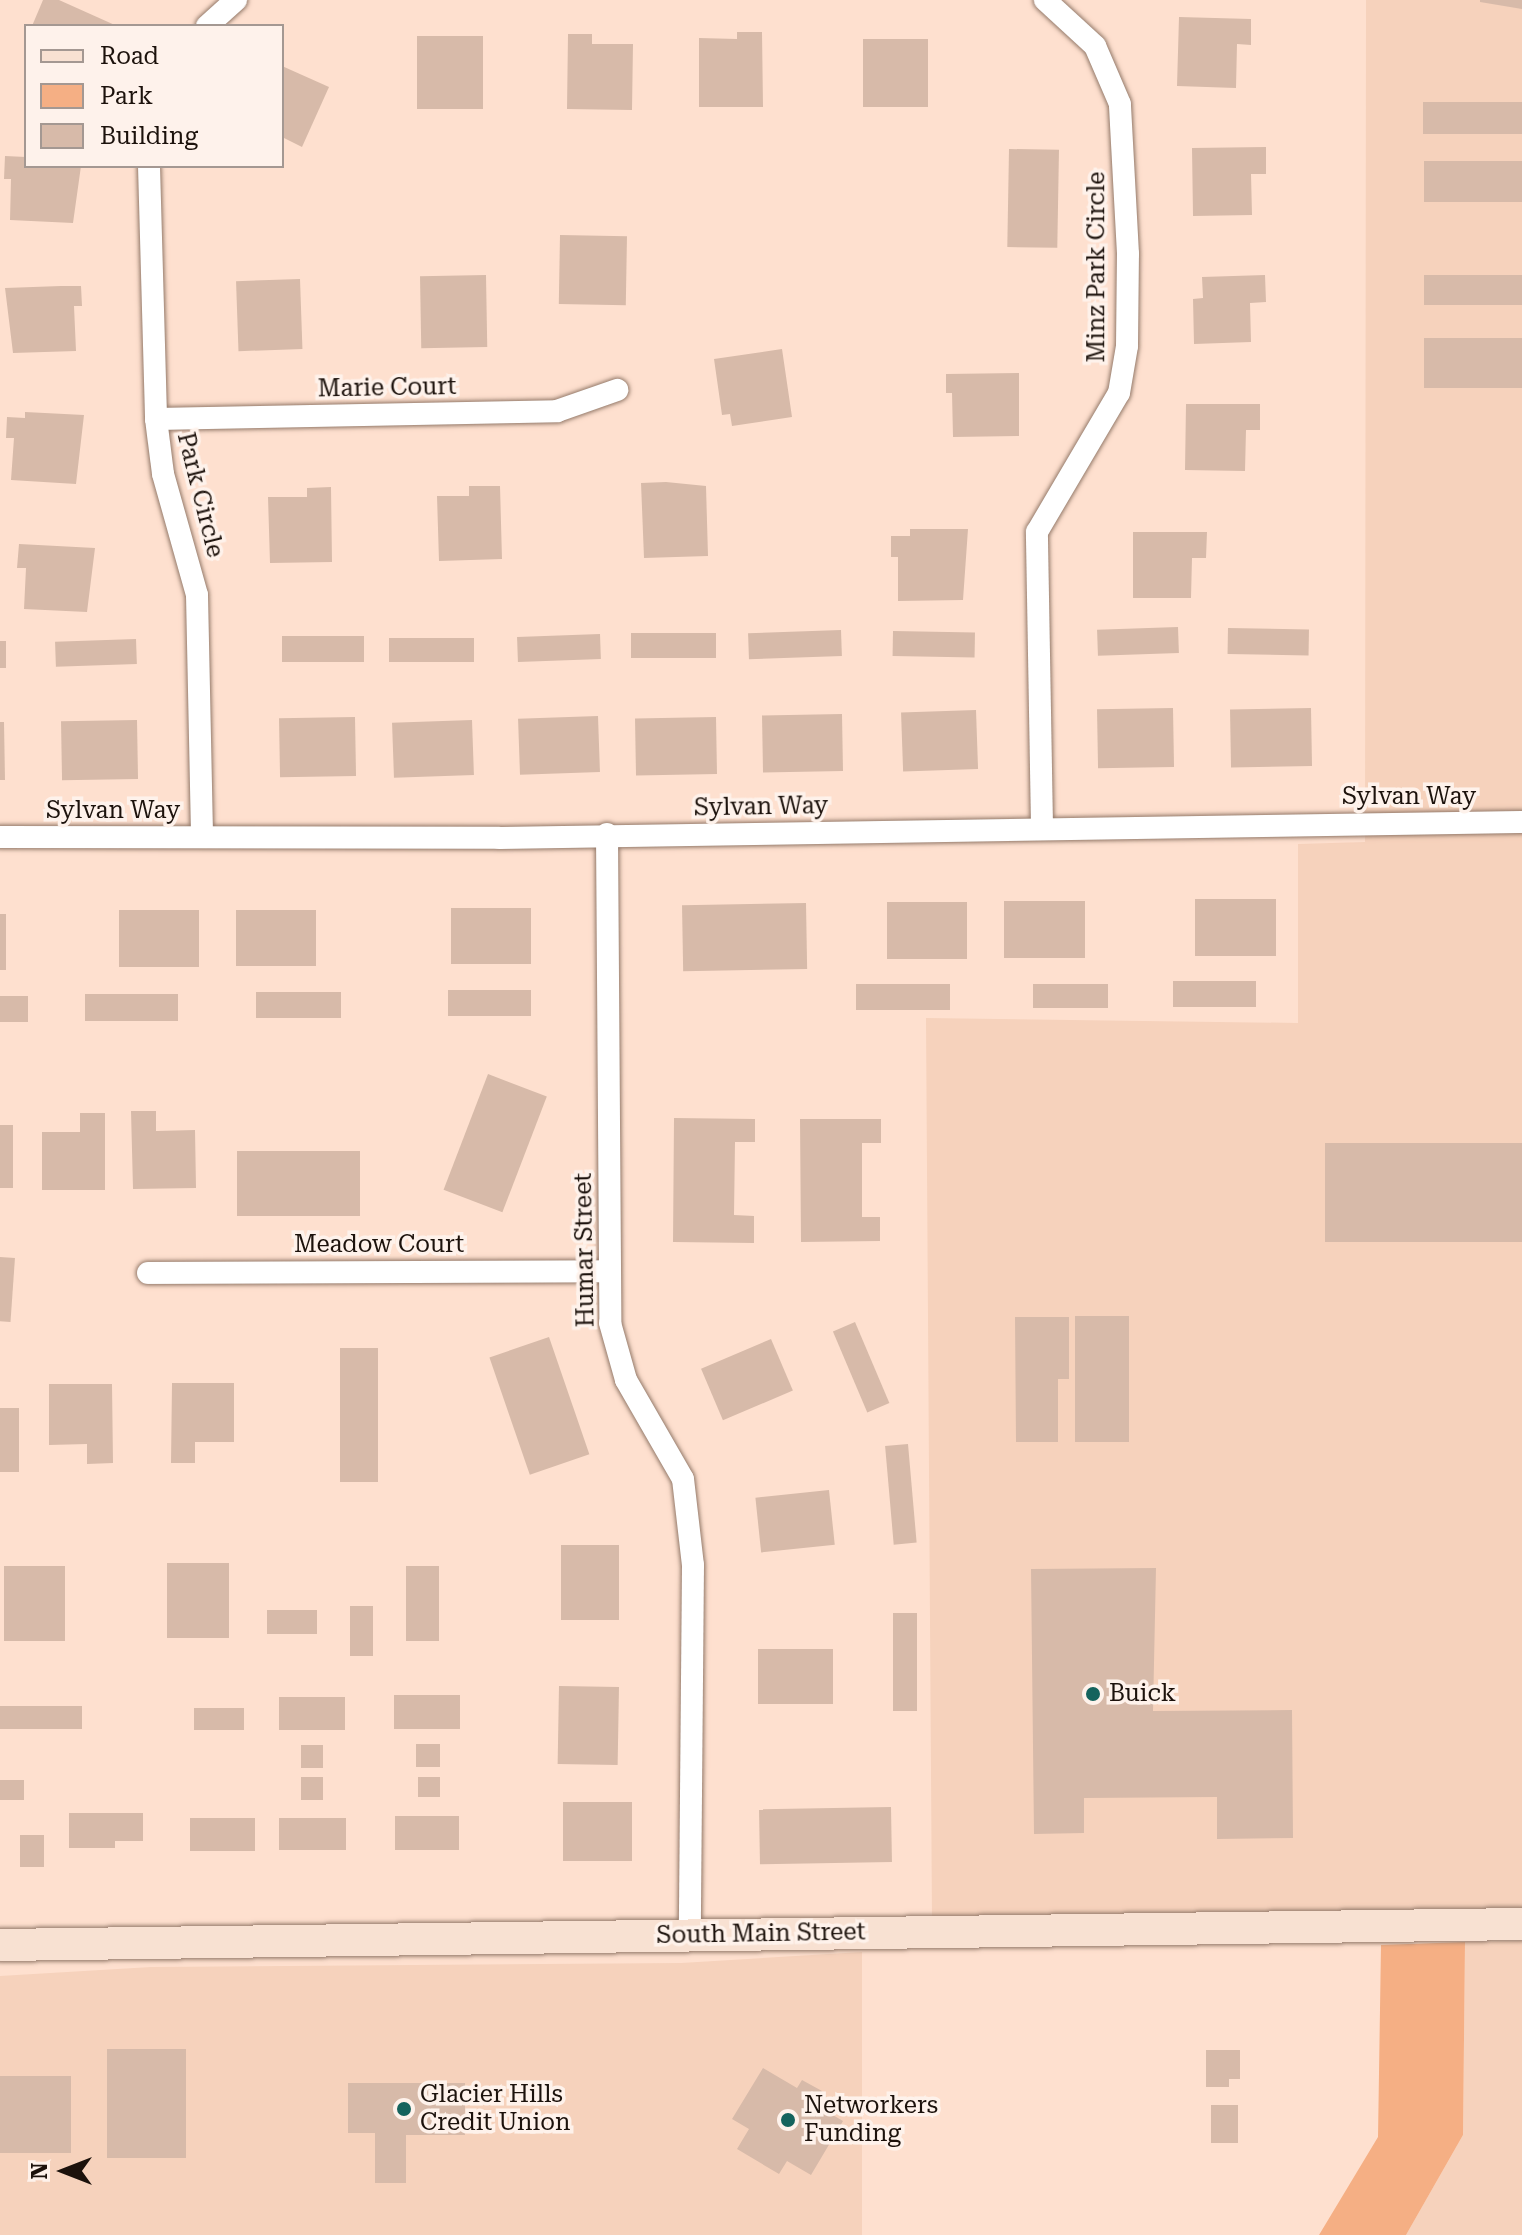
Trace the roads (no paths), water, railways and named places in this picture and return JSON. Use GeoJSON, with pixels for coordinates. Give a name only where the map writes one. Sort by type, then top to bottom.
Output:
{"type":"FeatureCollection","features":[{"type":"Feature","properties":{"kind":"main road","name":"South Main Street"},"geometry":{"type":"LineString","coordinates":[[0,1945],[1522,1924]]}},
{"type":"Feature","properties":{"kind":"street"},"geometry":{"type":"LineString","coordinates":[[209,24],[236,0]]}},
{"type":"Feature","properties":{"kind":"street","name":"Minz Park Circle"},"geometry":{"type":"LineString","coordinates":[[1042,826],[1037,532],[1119,393],[1127,346],[1128,269],[1120,104],[1095,46],[1045,0]]}},
{"type":"Feature","properties":{"kind":"street","name":"Park Circle"},"geometry":{"type":"LineString","coordinates":[[149,168],[156,419],[163,474],[197,595],[202,837]]}},
{"type":"Feature","properties":{"kind":"street","name":"Marie Court"},"geometry":{"type":"LineString","coordinates":[[156,419],[557,411],[617,390]]}},
{"type":"Feature","properties":{"kind":"street","name":"Sylvan Way"},"geometry":{"type":"LineString","coordinates":[[0,837],[607,834],[1522,822]]}},
{"type":"Feature","properties":{"kind":"street","name":"Humar Street"},"geometry":{"type":"LineString","coordinates":[[607,834],[609,1271],[616,1352],[683,1479],[693,1565],[690,1934]]}},
{"type":"Feature","properties":{"kind":"street","name":"Meadow Court"},"geometry":{"type":"LineString","coordinates":[[148,1273],[609,1271]]}},
{"type":"Feature","properties":{"kind":"place","name":"Buick"},"geometry":{"type":"Point","coordinates":[1093,1694]}},
{"type":"Feature","properties":{"kind":"place","name":"Glacier Hills Credit Union"},"geometry":{"type":"Point","coordinates":[404,2109]}},
{"type":"Feature","properties":{"kind":"place","name":"Networkers Funding"},"geometry":{"type":"Point","coordinates":[788,2120]}}]}
